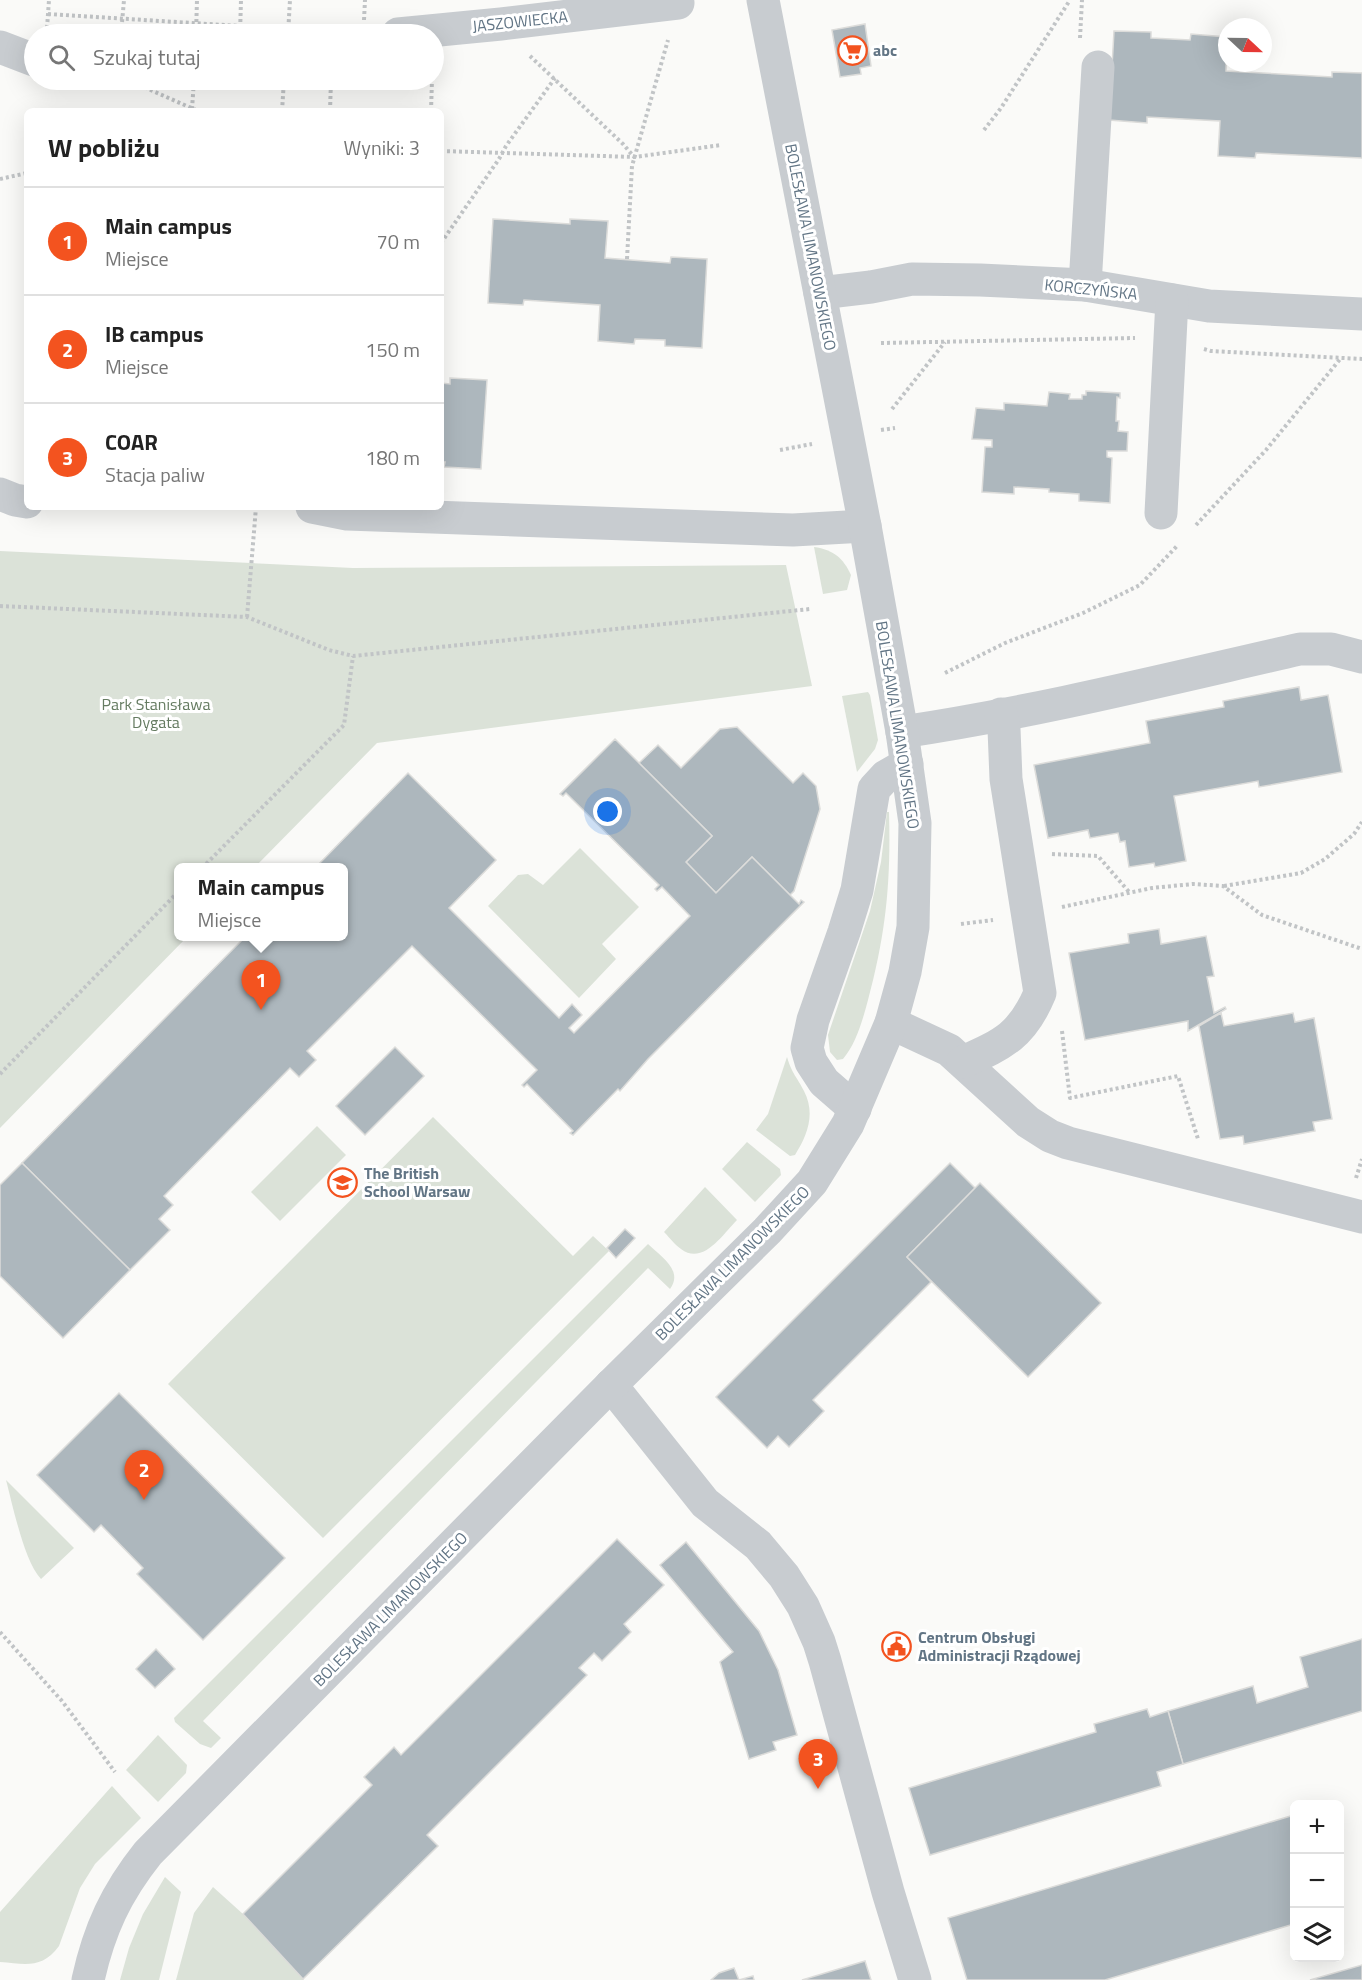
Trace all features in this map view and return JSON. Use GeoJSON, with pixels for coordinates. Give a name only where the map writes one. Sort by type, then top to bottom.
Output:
{"type":"FeatureCollection","features":[{"type":"Feature","properties":{"kind":"street","name":"BOLESŁAWA LIMANOWSKIEGO"},"geometry":{"type":"LineString","coordinates":[[88,1980],[109,1915],[127,1879],[148,1853],[611,1384],[767,1231],[812,1182],[848,1124],[891,1023],[905,972],[913,927],[915,823],[902,732],[865,526],[763,0]]}},
{"type":"Feature","properties":{"kind":"street","name":"JASZOWIECKA"},"geometry":{"type":"LineString","coordinates":[[444,30],[676,3]]}},
{"type":"Feature","properties":{"kind":"street"},"geometry":{"type":"LineString","coordinates":[[0,47],[24,56]]}},
{"type":"Feature","properties":{"kind":"street"},"geometry":{"type":"LineString","coordinates":[[1085,285],[1098,68]]}},
{"type":"Feature","properties":{"kind":"street","name":"KORCZYŃSKA"},"geometry":{"type":"LineString","coordinates":[[820,293],[912,279],[1085,285],[1209,306],[1362,314]]}},
{"type":"Feature","properties":{"kind":"street"},"geometry":{"type":"LineString","coordinates":[[1161,513],[1172,300]]}},
{"type":"Feature","properties":{"kind":"street"},"geometry":{"type":"LineString","coordinates":[[327,510],[347,514],[758,529],[793,530],[865,526]]}},
{"type":"Feature","properties":{"kind":"street"},"geometry":{"type":"LineString","coordinates":[[902,732],[955,724],[1100,694],[1300,649],[1331,649],[1362,657]]}},
{"type":"Feature","properties":{"kind":"street"},"geometry":{"type":"LineString","coordinates":[[963,1062],[1009,1040],[1020,1029],[1034,1008],[1040,993],[1006,779],[1004,729],[1001,714]]}},
{"type":"Feature","properties":{"kind":"street"},"geometry":{"type":"LineString","coordinates":[[855,1109],[824,1082],[811,1062],[807,1048],[813,1020],[857,890],[874,789],[886,776],[907,764]]}},
{"type":"Feature","properties":{"kind":"street"},"geometry":{"type":"LineString","coordinates":[[891,1023],[949,1050],[1028,1122],[1050,1136],[1068,1143],[1362,1217]]}},
{"type":"Feature","properties":{"kind":"street"},"geometry":{"type":"LineString","coordinates":[[611,1384],[705,1503],[758,1545],[784,1576],[803,1606],[825,1661],[888,1892],[915,1980]]}},
{"type":"Feature","properties":{"kind":"path"},"geometry":{"type":"LineString","coordinates":[[48,24],[49,0]]}},
{"type":"Feature","properties":{"kind":"path"},"geometry":{"type":"LineString","coordinates":[[122,24],[124,0]]}},
{"type":"Feature","properties":{"kind":"path"},"geometry":{"type":"LineString","coordinates":[[48,14],[196,24],[197,0]]}},
{"type":"Feature","properties":{"kind":"path"},"geometry":{"type":"LineString","coordinates":[[240,24],[241,0]]}},
{"type":"Feature","properties":{"kind":"path"},"geometry":{"type":"LineString","coordinates":[[289,24],[290,0]]}},
{"type":"Feature","properties":{"kind":"path"},"geometry":{"type":"LineString","coordinates":[[984,130],[1001,108],[1070,0]]}},
{"type":"Feature","properties":{"kind":"path"},"geometry":{"type":"LineString","coordinates":[[627,259],[634,158],[676,3]]}},
{"type":"Feature","properties":{"kind":"path"},"geometry":{"type":"LineString","coordinates":[[501,24],[516,43],[623,144],[634,158]]}},
{"type":"Feature","properties":{"kind":"path"},"geometry":{"type":"LineString","coordinates":[[444,239],[555,78]]}},
{"type":"Feature","properties":{"kind":"path"},"geometry":{"type":"LineString","coordinates":[[149,90],[188,108]]}},
{"type":"Feature","properties":{"kind":"path"},"geometry":{"type":"LineString","coordinates":[[192,108],[193,90]]}},
{"type":"Feature","properties":{"kind":"path"},"geometry":{"type":"LineString","coordinates":[[282,108],[283,90]]}},
{"type":"Feature","properties":{"kind":"path"},"geometry":{"type":"LineString","coordinates":[[330,108],[331,90]]}},
{"type":"Feature","properties":{"kind":"path"},"geometry":{"type":"LineString","coordinates":[[431,108],[432,90]]}},
{"type":"Feature","properties":{"kind":"path"},"geometry":{"type":"LineString","coordinates":[[444,150],[634,158],[721,145]]}},
{"type":"Feature","properties":{"kind":"path"},"geometry":{"type":"LineString","coordinates":[[0,179],[24,174]]}},
{"type":"Feature","properties":{"kind":"path"},"geometry":{"type":"LineString","coordinates":[[881,343],[1154,337],[1211,351],[1362,359]]}},
{"type":"Feature","properties":{"kind":"path"},"geometry":{"type":"LineString","coordinates":[[892,409],[945,342]]}},
{"type":"Feature","properties":{"kind":"path"},"geometry":{"type":"LineString","coordinates":[[878,430],[895,428]]}},
{"type":"Feature","properties":{"kind":"path"},"geometry":{"type":"LineString","coordinates":[[780,450],[814,444]]}},
{"type":"Feature","properties":{"kind":"path"},"geometry":{"type":"LineString","coordinates":[[247,617],[256,510]]}},
{"type":"Feature","properties":{"kind":"path"},"geometry":{"type":"LineString","coordinates":[[0,606],[247,617],[329,650],[353,656],[810,609]]}},
{"type":"Feature","properties":{"kind":"path"},"geometry":{"type":"LineString","coordinates":[[206,863],[344,725],[353,656]]}},
{"type":"Feature","properties":{"kind":"path"},"geometry":{"type":"LineString","coordinates":[[961,924],[1028,914],[1130,893],[1193,884],[1223,886],[1301,873],[1325,859],[1354,834],[1362,822]]}},
{"type":"Feature","properties":{"kind":"path"},"geometry":{"type":"LineString","coordinates":[[1052,854],[1098,856],[1130,893]]}},
{"type":"Feature","properties":{"kind":"path"},"geometry":{"type":"LineString","coordinates":[[1223,886],[1262,915],[1362,949]]}},
{"type":"Feature","properties":{"kind":"path"},"geometry":{"type":"LineString","coordinates":[[0,1074],[174,896]]}},
{"type":"Feature","properties":{"kind":"path"},"geometry":{"type":"LineString","coordinates":[[1061,1027],[1070,1098],[1178,1076],[1200,1147]]}},
{"type":"Feature","properties":{"kind":"path"},"geometry":{"type":"LineString","coordinates":[[0,1632],[62,1701],[115,1772]]}},
{"type":"Feature","properties":{"kind":"green space"},"geometry":{"type":"Polygon","coordinates":[[[814,547],[827,550],[845,564],[851,575],[847,590],[823,594],[814,547]]]}},
{"type":"Feature","properties":{"kind":"green space","name":"Park Stanisława Dygata"},"geometry":{"type":"Polygon","coordinates":[[[0,551],[353,568],[786,565],[812,686],[377,743],[259,863],[174,863],[174,941],[183,941],[0,1128],[0,551]]]}},
{"type":"Feature","properties":{"kind":"green space"},"geometry":{"type":"Polygon","coordinates":[[[868,692],[878,740],[875,749],[857,772],[842,696],[868,692]]]}},
{"type":"Feature","properties":{"kind":"green space"},"geometry":{"type":"Polygon","coordinates":[[[887,812],[889,812],[888,885],[879,952],[858,1031],[848,1053],[843,1059],[837,1060],[830,1052],[828,1035],[870,911],[881,862],[887,812]]]}},
{"type":"Feature","properties":{"kind":"green space"},"geometry":{"type":"Polygon","coordinates":[[[580,848],[639,907],[602,944],[616,959],[579,998],[488,906],[518,875],[528,874],[543,885],[580,848]]]}},
{"type":"Feature","properties":{"kind":"green space"},"geometry":{"type":"Polygon","coordinates":[[[787,1057],[808,1100],[810,1116],[803,1140],[795,1155],[790,1156],[756,1130],[768,1114],[787,1057]]]}},
{"type":"Feature","properties":{"kind":"green space"},"geometry":{"type":"Polygon","coordinates":[[[433,1117],[573,1256],[593,1236],[609,1251],[323,1538],[168,1384],[433,1117]]]}},
{"type":"Feature","properties":{"kind":"green space"},"geometry":{"type":"Polygon","coordinates":[[[317,1126],[346,1155],[280,1221],[251,1192],[317,1126]]]}},
{"type":"Feature","properties":{"kind":"green space"},"geometry":{"type":"Polygon","coordinates":[[[747,1142],[780,1169],[781,1175],[755,1202],[722,1169],[747,1142]]]}},
{"type":"Feature","properties":{"kind":"green space"},"geometry":{"type":"Polygon","coordinates":[[[705,1187],[737,1220],[719,1240],[705,1251],[697,1254],[689,1253],[679,1247],[664,1232],[705,1187]]]}},
{"type":"Feature","properties":{"kind":"green space"},"geometry":{"type":"Polygon","coordinates":[[[648,1244],[669,1264],[672,1270],[674,1282],[670,1289],[648,1268],[203,1721],[221,1738],[211,1748],[200,1744],[175,1722],[174,1718],[648,1244]]]}},
{"type":"Feature","properties":{"kind":"green space"},"geometry":{"type":"Polygon","coordinates":[[[6,1480],[74,1548],[41,1579],[24,1547],[6,1480]]]}},
{"type":"Feature","properties":{"kind":"green space"},"geometry":{"type":"Polygon","coordinates":[[[158,1735],[187,1765],[186,1773],[158,1802],[126,1770],[158,1735]]]}},
{"type":"Feature","properties":{"kind":"green space"},"geometry":{"type":"Polygon","coordinates":[[[112,1786],[141,1818],[95,1864],[80,1888],[59,1946],[53,1953],[40,1962],[18,1964],[0,1962],[0,1912],[112,1786]]]}},
{"type":"Feature","properties":{"kind":"green space"},"geometry":{"type":"Polygon","coordinates":[[[165,1877],[181,1892],[159,1980],[120,1980],[129,1948],[143,1914],[165,1877]]]}},
{"type":"Feature","properties":{"kind":"green space"},"geometry":{"type":"Polygon","coordinates":[[[213,1887],[243,1914],[304,1980],[176,1980],[194,1913],[213,1887]]]}},
{"type":"Feature","properties":{"kind":"building"},"geometry":{"type":"Polygon","coordinates":[[[865,24],[871,66],[860,68],[861,74],[840,77],[832,30],[865,24]]]}},
{"type":"Feature","properties":{"kind":"building"},"geometry":{"type":"Polygon","coordinates":[[[1114,31],[1151,32],[1151,38],[1190,40],[1191,34],[1218,36],[1218,72],[1332,77],[1332,72],[1362,73],[1362,158],[1256,153],[1255,158],[1218,156],[1220,121],[1147,117],[1147,123],[1109,120],[1114,31]]]}},
{"type":"Feature","properties":{"kind":"building"},"geometry":{"type":"Polygon","coordinates":[[[493,219],[570,224],[570,219],[608,221],[605,258],[670,263],[671,257],[707,259],[702,348],[665,346],[665,340],[635,339],[634,344],[598,341],[600,305],[524,300],[523,305],[488,303],[493,219]]]}},
{"type":"Feature","properties":{"kind":"building"},"geometry":{"type":"Polygon","coordinates":[[[450,378],[487,380],[481,469],[444,467],[444,383],[450,384],[450,378]]]}},
{"type":"Feature","properties":{"kind":"building"},"geometry":{"type":"Polygon","coordinates":[[[1086,391],[1120,393],[1120,398],[1117,397],[1116,421],[1119,421],[1118,431],[1128,432],[1127,451],[1107,451],[1107,457],[1112,458],[1110,503],[1079,501],[1079,494],[1049,492],[1049,489],[1014,487],[1014,494],[982,492],[985,447],[992,447],[992,440],[972,439],[976,408],[1004,410],[1004,403],[1047,406],[1049,392],[1070,394],[1069,399],[1082,399],[1086,391]]]}},
{"type":"Feature","properties":{"kind":"building"},"geometry":{"type":"Polygon","coordinates":[[[1299,687],[1301,700],[1328,695],[1342,772],[1259,787],[1258,781],[1174,796],[1186,861],[1155,867],[1154,863],[1129,867],[1125,841],[1120,842],[1118,833],[1090,838],[1088,830],[1048,838],[1034,765],[1150,743],[1146,721],[1224,707],[1223,701],[1299,687]]]}},
{"type":"Feature","properties":{"kind":"building"},"geometry":{"type":"Polygon","coordinates":[[[737,727],[793,783],[803,773],[816,786],[820,809],[794,891],[790,895],[752,857],[716,893],[686,862],[712,836],[639,763],[658,745],[681,768],[720,729],[737,727]]]}},
{"type":"Feature","properties":{"kind":"building"},"geometry":{"type":"Polygon","coordinates":[[[615,739],[712,836],[686,862],[716,893],[752,857],[799,904],[801,900],[804,902],[648,1059],[620,1091],[618,1089],[573,1135],[570,1133],[573,1131],[527,1084],[524,1087],[522,1085],[537,1070],[412,946],[307,1051],[316,1060],[299,1077],[290,1068],[164,1196],[173,1205],[159,1219],[170,1230],[130,1270],[22,1163],[241,941],[348,941],[348,863],[320,863],[408,773],[496,860],[449,908],[559,1018],[572,1004],[582,1015],[569,1028],[574,1033],[690,916],[662,887],[657,891],[655,889],[659,885],[566,793],[563,796],[560,794],[615,739]]]}},
{"type":"Feature","properties":{"kind":"building"},"geometry":{"type":"Polygon","coordinates":[[[1159,929],[1161,944],[1206,936],[1214,976],[1207,977],[1214,1013],[1225,1007],[1226,1009],[1188,1031],[1188,1021],[1085,1040],[1069,953],[1129,943],[1128,934],[1159,929]]]}},
{"type":"Feature","properties":{"kind":"building"},"geometry":{"type":"Polygon","coordinates":[[[1221,1013],[1224,1026],[1293,1013],[1295,1022],[1314,1018],[1332,1119],[1313,1122],[1315,1131],[1244,1144],[1243,1136],[1220,1139],[1199,1026],[1221,1013]]]}},
{"type":"Feature","properties":{"kind":"building"},"geometry":{"type":"Polygon","coordinates":[[[395,1047],[424,1076],[365,1135],[336,1106],[395,1047]]]}},
{"type":"Feature","properties":{"kind":"building"},"geometry":{"type":"Polygon","coordinates":[[[22,1163],[130,1270],[63,1338],[0,1276],[0,1185],[22,1163]]]}},
{"type":"Feature","properties":{"kind":"building"},"geometry":{"type":"Polygon","coordinates":[[[950,1163],[975,1188],[907,1257],[931,1282],[813,1400],[824,1411],[789,1447],[778,1436],[767,1448],[716,1397],[950,1163]]]}},
{"type":"Feature","properties":{"kind":"building"},"geometry":{"type":"Polygon","coordinates":[[[980,1183],[1101,1303],[1028,1377],[907,1257],[980,1183]]]}},
{"type":"Feature","properties":{"kind":"building"},"geometry":{"type":"Polygon","coordinates":[[[625,1229],[635,1238],[616,1258],[607,1248],[625,1229]]]}},
{"type":"Feature","properties":{"kind":"building"},"geometry":{"type":"Polygon","coordinates":[[[119,1393],[285,1558],[203,1640],[137,1574],[143,1568],[101,1525],[94,1532],[37,1475],[119,1393]]]}},
{"type":"Feature","properties":{"kind":"building"},"geometry":{"type":"Polygon","coordinates":[[[617,1539],[664,1585],[624,1624],[631,1632],[602,1661],[594,1653],[579,1668],[587,1675],[427,1835],[438,1846],[303,1979],[243,1914],[372,1785],[364,1777],[394,1747],[401,1755],[617,1539]]]}},
{"type":"Feature","properties":{"kind":"building"},"geometry":{"type":"Polygon","coordinates":[[[686,1542],[759,1631],[778,1670],[797,1735],[773,1742],[776,1750],[749,1759],[720,1662],[733,1652],[660,1565],[686,1542]]]}},
{"type":"Feature","properties":{"kind":"building"},"geometry":{"type":"Polygon","coordinates":[[[1362,1639],[1362,1711],[1183,1764],[1168,1711],[1253,1686],[1257,1703],[1308,1687],[1300,1657],[1362,1639]]]}},
{"type":"Feature","properties":{"kind":"building"},"geometry":{"type":"Polygon","coordinates":[[[156,1649],[175,1669],[155,1688],[136,1669],[156,1649]]]}},
{"type":"Feature","properties":{"kind":"building"},"geometry":{"type":"Polygon","coordinates":[[[1147,1709],[1150,1717],[1168,1711],[1183,1764],[1157,1772],[1161,1786],[930,1855],[909,1788],[1096,1732],[1094,1724],[1147,1709]]]}},
{"type":"Feature","properties":{"kind":"building"},"geometry":{"type":"Polygon","coordinates":[[[1290,1816],[1290,1925],[1105,1980],[967,1980],[948,1918],[1290,1816]]]}},
{"type":"Feature","properties":{"kind":"building"},"geometry":{"type":"Polygon","coordinates":[[[865,1961],[871,1980],[802,1980],[865,1961]]]}},
{"type":"Feature","properties":{"kind":"building"},"geometry":{"type":"Polygon","coordinates":[[[1362,1965],[1362,1980],[1310,1980],[1362,1965]]]}},
{"type":"Feature","properties":{"kind":"building"},"geometry":{"type":"Polygon","coordinates":[[[734,1968],[739,1980],[711,1980],[719,1973],[734,1968]]]}},
{"type":"Feature","properties":{"kind":"building"},"geometry":{"type":"Polygon","coordinates":[[[753,1976],[754,1980],[739,1980],[753,1976]]]}},
{"type":"Feature","properties":{"kind":"place","name":"abc"},"geometry":{"type":"Point","coordinates":[852,50]}},
{"type":"Feature","properties":{"kind":"place","name":"Main campus"},"geometry":{"type":"Point","coordinates":[261,1010]}},
{"type":"Feature","properties":{"kind":"place","name":"The British School Warsaw"},"geometry":{"type":"Point","coordinates":[343,1182]}},
{"type":"Feature","properties":{"kind":"place","name":"IB campus"},"geometry":{"type":"Point","coordinates":[144,1500]}},
{"type":"Feature","properties":{"kind":"place","name":"Centrum Obsługi Administracji Rządowej"},"geometry":{"type":"Point","coordinates":[897,1646]}},
{"type":"Feature","properties":{"kind":"place","name":"COAR"},"geometry":{"type":"Point","coordinates":[818,1789]}}]}
